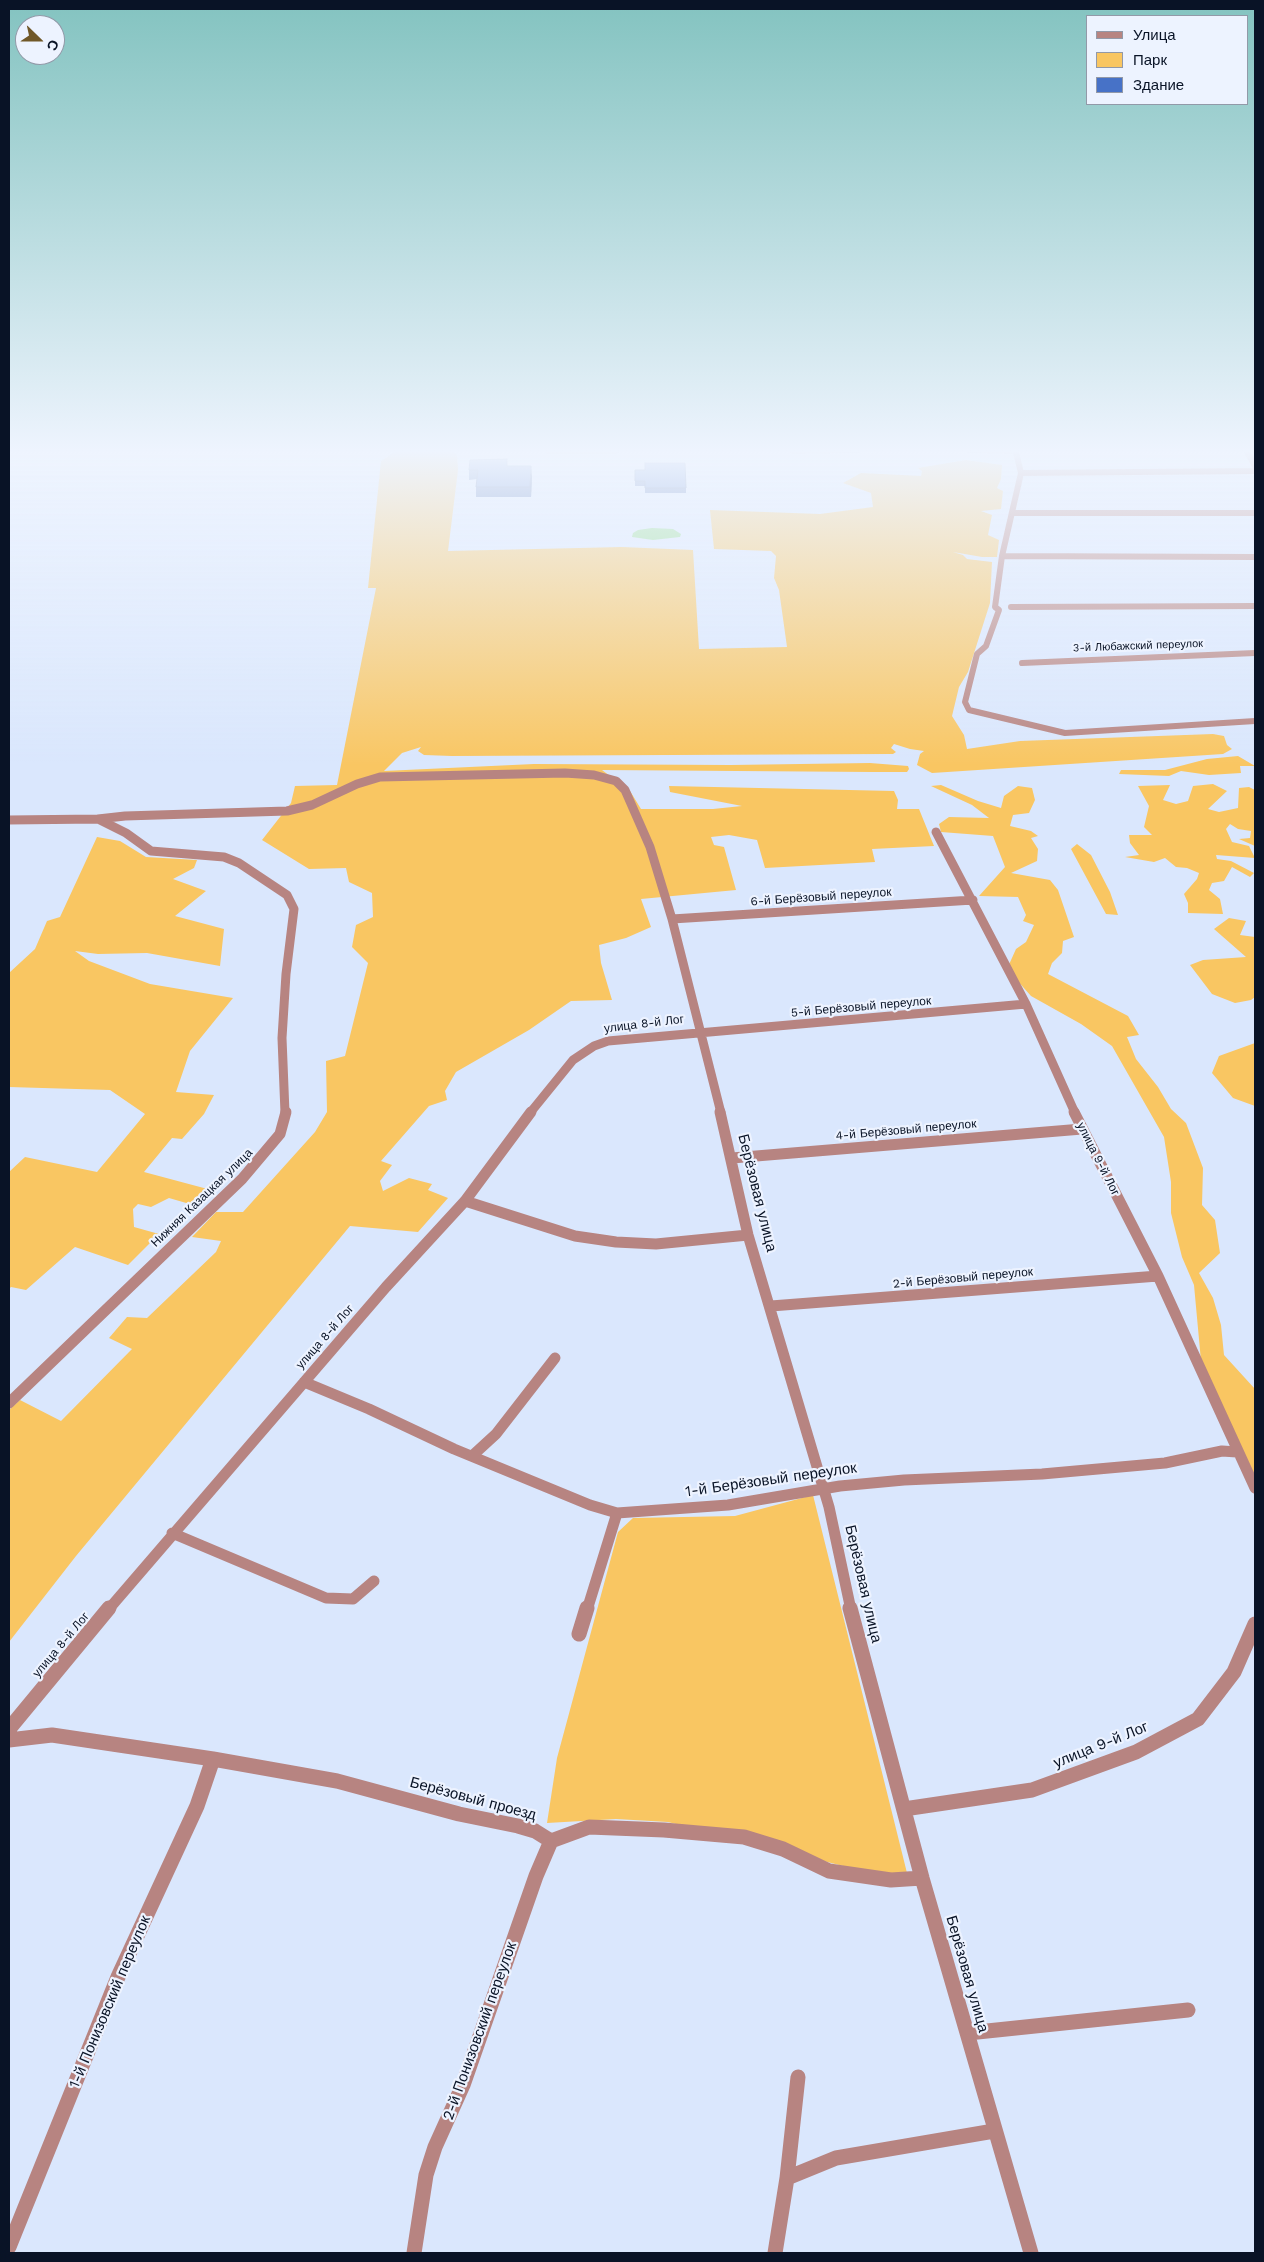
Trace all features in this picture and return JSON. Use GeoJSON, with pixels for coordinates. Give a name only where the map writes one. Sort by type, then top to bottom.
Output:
{"type":"FeatureCollection","features":[{"type":"Feature","properties":{"kind":"street"},"geometry":{"type":"LineString","coordinates":[[1255,557],[1002,556],[995,607],[999,610],[986,646],[977,654],[966,702],[969,710],[1026,722],[1064,734],[1255,721]]}},
{"type":"Feature","properties":{"kind":"street"},"geometry":{"type":"LineString","coordinates":[[1011,608],[1255,606]]}},
{"type":"Feature","properties":{"kind":"street","name":"3-й Любажский переулок"},"geometry":{"type":"LineString","coordinates":[[1022,663],[1255,654]]}},
{"type":"Feature","properties":{"kind":"street","name":"Берёзовая улица"},"geometry":{"type":"LineString","coordinates":[[98,819],[125,816],[287,811],[312,805],[357,784],[380,777],[525,774],[594,775],[616,781],[625,790],[650,847],[672,920],[698,1032],[732,1158],[748,1235],[771,1306],[824,1488],[849,1603],[922,1878],[1031,2253]]}},
{"type":"Feature","properties":{"kind":"street","name":"Нижняя Казацкая улица"},"geometry":{"type":"LineString","coordinates":[[9,820],[98,819],[126,833],[138,844],[151,851],[207,855],[239,863],[287,895],[294,908],[286,974],[282,1038],[286,1110],[280,1134],[242,1179],[9,1403]]}},
{"type":"Feature","properties":{"kind":"street","name":"улица 9-й Лог"},"geometry":{"type":"LineString","coordinates":[[936,832],[1026,1004],[1082,1129],[1158,1276],[1255,1488]]}},
{"type":"Feature","properties":{"kind":"street","name":"6-й Берёзовый переулок"},"geometry":{"type":"LineString","coordinates":[[672,920],[973,900]]}},
{"type":"Feature","properties":{"kind":"street","name":"5-й Берёзовый переулок"},"geometry":{"type":"LineString","coordinates":[[698,1032],[884,1018],[1026,1004]]}},
{"type":"Feature","properties":{"kind":"street","name":"улица 8-й Лог"},"geometry":{"type":"LineString","coordinates":[[9,1729],[172,1533],[465,1201],[549,1088],[573,1060],[594,1046],[608,1041],[698,1032]]}},
{"type":"Feature","properties":{"kind":"street","name":"4-й Берёзовый переулок"},"geometry":{"type":"LineString","coordinates":[[732,1158],[1082,1129]]}},
{"type":"Feature","properties":{"kind":"street"},"geometry":{"type":"LineString","coordinates":[[465,1201],[575,1236],[616,1242],[656,1244],[748,1235]]}},
{"type":"Feature","properties":{"kind":"street","name":"2-й Берёзовый переулок"},"geometry":{"type":"LineString","coordinates":[[771,1306],[1158,1276]]}},
{"type":"Feature","properties":{"kind":"street"},"geometry":{"type":"LineString","coordinates":[[472,1456],[496,1434],[555,1358]]}},
{"type":"Feature","properties":{"kind":"street","name":"1-й Берёзовый переулок"},"geometry":{"type":"LineString","coordinates":[[304,1382],[590,1506],[617,1514],[728,1505],[824,1488],[904,1480],[1042,1474],[1165,1463],[1222,1451],[1237,1452]]}},
{"type":"Feature","properties":{"kind":"street"},"geometry":{"type":"LineString","coordinates":[[579,1634],[617,1514]]}},
{"type":"Feature","properties":{"kind":"street"},"geometry":{"type":"LineString","coordinates":[[172,1533],[326,1598],[353,1599],[374,1581]]}},
{"type":"Feature","properties":{"kind":"street","name":"улица 9-й Лог"},"geometry":{"type":"LineString","coordinates":[[904,1809],[1032,1790],[1136,1752],[1198,1719],[1234,1672],[1255,1624]]}},
{"type":"Feature","properties":{"kind":"street","name":"Берёзовый проезд"},"geometry":{"type":"LineString","coordinates":[[9,1740],[52,1735],[214,1759],[376,1790],[459,1814],[518,1826],[535,1832],[551,1841]]}},
{"type":"Feature","properties":{"kind":"street","name":"1-й Понизовский переулок"},"geometry":{"type":"LineString","coordinates":[[9,2247],[118,1977],[197,1806],[214,1759]]}},
{"type":"Feature","properties":{"kind":"street"},"geometry":{"type":"LineString","coordinates":[[551,1841],[589,1827],[664,1830],[744,1837],[783,1849],[829,1871],[891,1880],[922,1878]]}},
{"type":"Feature","properties":{"kind":"street","name":"2-й Понизовский переулок"},"geometry":{"type":"LineString","coordinates":[[414,2253],[426,2175],[435,2148],[463,2085],[536,1876],[551,1841]]}},
{"type":"Feature","properties":{"kind":"street"},"geometry":{"type":"LineString","coordinates":[[968,2033],[1188,2010]]}},
{"type":"Feature","properties":{"kind":"street"},"geometry":{"type":"LineString","coordinates":[[775,2253],[787,2178],[798,2076]]}},
{"type":"Feature","properties":{"kind":"street"},"geometry":{"type":"LineString","coordinates":[[787,2178],[836,2158],[994,2131]]}},
{"type":"Feature","properties":{"kind":"green space"},"geometry":{"type":"Polygon","coordinates":[[[372,554],[693,554],[699,649],[787,647],[779,590],[774,578],[776,556],[774,554],[958,554],[967,559],[992,562],[990,603],[968,672],[959,687],[952,716],[964,735],[967,749],[1020,741],[1213,734],[1224,736],[1227,745],[1232,749],[1223,754],[932,773],[917,765],[920,754],[924,751],[894,744],[891,748],[896,752],[893,754],[452,756],[424,755],[418,751],[421,747],[402,753],[384,771],[534,764],[731,765],[870,763],[908,766],[907,772],[602,770],[630,791],[641,809],[713,809],[742,806],[670,792],[669,786],[894,791],[898,800],[897,809],[919,809],[934,846],[872,849],[875,862],[765,868],[757,840],[729,835],[711,837],[714,845],[724,847],[736,890],[641,899],[651,927],[626,938],[599,945],[601,963],[612,1000],[571,1001],[529,1030],[456,1072],[445,1091],[447,1100],[429,1106],[381,1161],[392,1165],[380,1181],[383,1191],[409,1178],[432,1184],[428,1190],[448,1198],[418,1232],[350,1226],[76,1556],[9,1642],[9,1410],[20,1400],[61,1421],[132,1349],[109,1338],[127,1317],[147,1318],[216,1252],[221,1241],[192,1237],[216,1212],[243,1212],[315,1132],[327,1112],[326,1061],[345,1056],[368,963],[352,947],[356,925],[373,917],[372,893],[349,882],[346,868],[309,869],[262,840],[291,803],[295,786],[337,785],[376,588],[368,588],[372,554]]]}},
{"type":"Feature","properties":{"kind":"green space"},"geometry":{"type":"Polygon","coordinates":[[[962,554],[997,554],[997,557],[962,554]]]}},
{"type":"Feature","properties":{"kind":"green space"},"geometry":{"type":"Polygon","coordinates":[[[1238,756],[1255,766],[1240,766],[1241,773],[1209,775],[1181,771],[1169,776],[1119,774],[1121,770],[1165,770],[1207,759],[1238,756]]]}},
{"type":"Feature","properties":{"kind":"green space"},"geometry":{"type":"Polygon","coordinates":[[[1213,784],[1227,791],[1208,809],[1219,812],[1238,808],[1239,788],[1249,787],[1255,790],[1255,846],[1239,839],[1250,838],[1251,831],[1238,829],[1230,824],[1226,829],[1232,842],[1249,846],[1255,858],[1216,855],[1217,859],[1231,861],[1254,873],[1250,877],[1232,867],[1224,881],[1212,883],[1209,890],[1220,899],[1223,914],[1188,913],[1188,903],[1184,894],[1197,879],[1199,873],[1187,868],[1176,867],[1165,858],[1154,862],[1125,857],[1139,855],[1130,843],[1129,835],[1152,835],[1144,827],[1149,806],[1138,786],[1170,785],[1163,800],[1176,804],[1188,801],[1193,786],[1213,784]]]}},
{"type":"Feature","properties":{"kind":"green space"},"geometry":{"type":"Polygon","coordinates":[[[941,785],[978,801],[1001,808],[1004,796],[1018,786],[1032,788],[1035,800],[1029,813],[1013,815],[1010,826],[1031,831],[1038,836],[1031,838],[1038,849],[1037,861],[1011,873],[1050,880],[1058,890],[1074,937],[1063,941],[1062,953],[1052,963],[1048,974],[1128,1016],[1139,1035],[1127,1037],[1136,1059],[1158,1087],[1171,1109],[1186,1123],[1203,1168],[1202,1205],[1215,1220],[1220,1253],[1199,1273],[1213,1298],[1221,1325],[1224,1355],[1255,1389],[1255,1480],[1201,1361],[1194,1285],[1182,1257],[1171,1213],[1171,1182],[1164,1137],[1112,1046],[1081,1024],[1031,996],[1007,969],[1016,949],[1026,942],[1034,925],[1023,921],[1026,915],[1018,897],[979,896],[1005,867],[993,836],[941,832],[939,824],[949,817],[989,818],[972,805],[931,786],[941,785]]]}},
{"type":"Feature","properties":{"kind":"green space"},"geometry":{"type":"Polygon","coordinates":[[[97,837],[120,841],[146,857],[197,860],[194,868],[173,879],[206,891],[175,916],[224,929],[220,966],[147,953],[98,954],[75,951],[89,961],[150,984],[233,998],[190,1051],[176,1092],[214,1095],[204,1114],[182,1139],[172,1138],[144,1172],[215,1191],[200,1207],[169,1198],[151,1207],[138,1204],[133,1209],[134,1227],[159,1234],[128,1265],[75,1247],[26,1290],[11,1287],[9,1289],[9,1172],[25,1157],[97,1172],[145,1114],[110,1090],[9,1087],[9,973],[35,949],[47,921],[60,917],[97,837]]]}},
{"type":"Feature","properties":{"kind":"green space"},"geometry":{"type":"Polygon","coordinates":[[[1077,844],[1091,855],[1110,892],[1118,915],[1106,914],[1071,849],[1077,844]]]}},
{"type":"Feature","properties":{"kind":"green space"},"geometry":{"type":"Polygon","coordinates":[[[1229,918],[1246,921],[1240,935],[1255,937],[1255,997],[1251,1000],[1235,1003],[1212,994],[1190,965],[1203,960],[1246,957],[1214,929],[1229,918]]]}},
{"type":"Feature","properties":{"kind":"green space"},"geometry":{"type":"Polygon","coordinates":[[[1255,1043],[1255,1106],[1233,1098],[1212,1073],[1219,1056],[1255,1043]]]}},
{"type":"Feature","properties":{"kind":"green space"},"geometry":{"type":"Polygon","coordinates":[[[813,1495],[907,1873],[891,1878],[668,1822],[616,1819],[547,1823],[557,1758],[618,1532],[633,1518],[735,1516],[813,1495]]]}}]}
